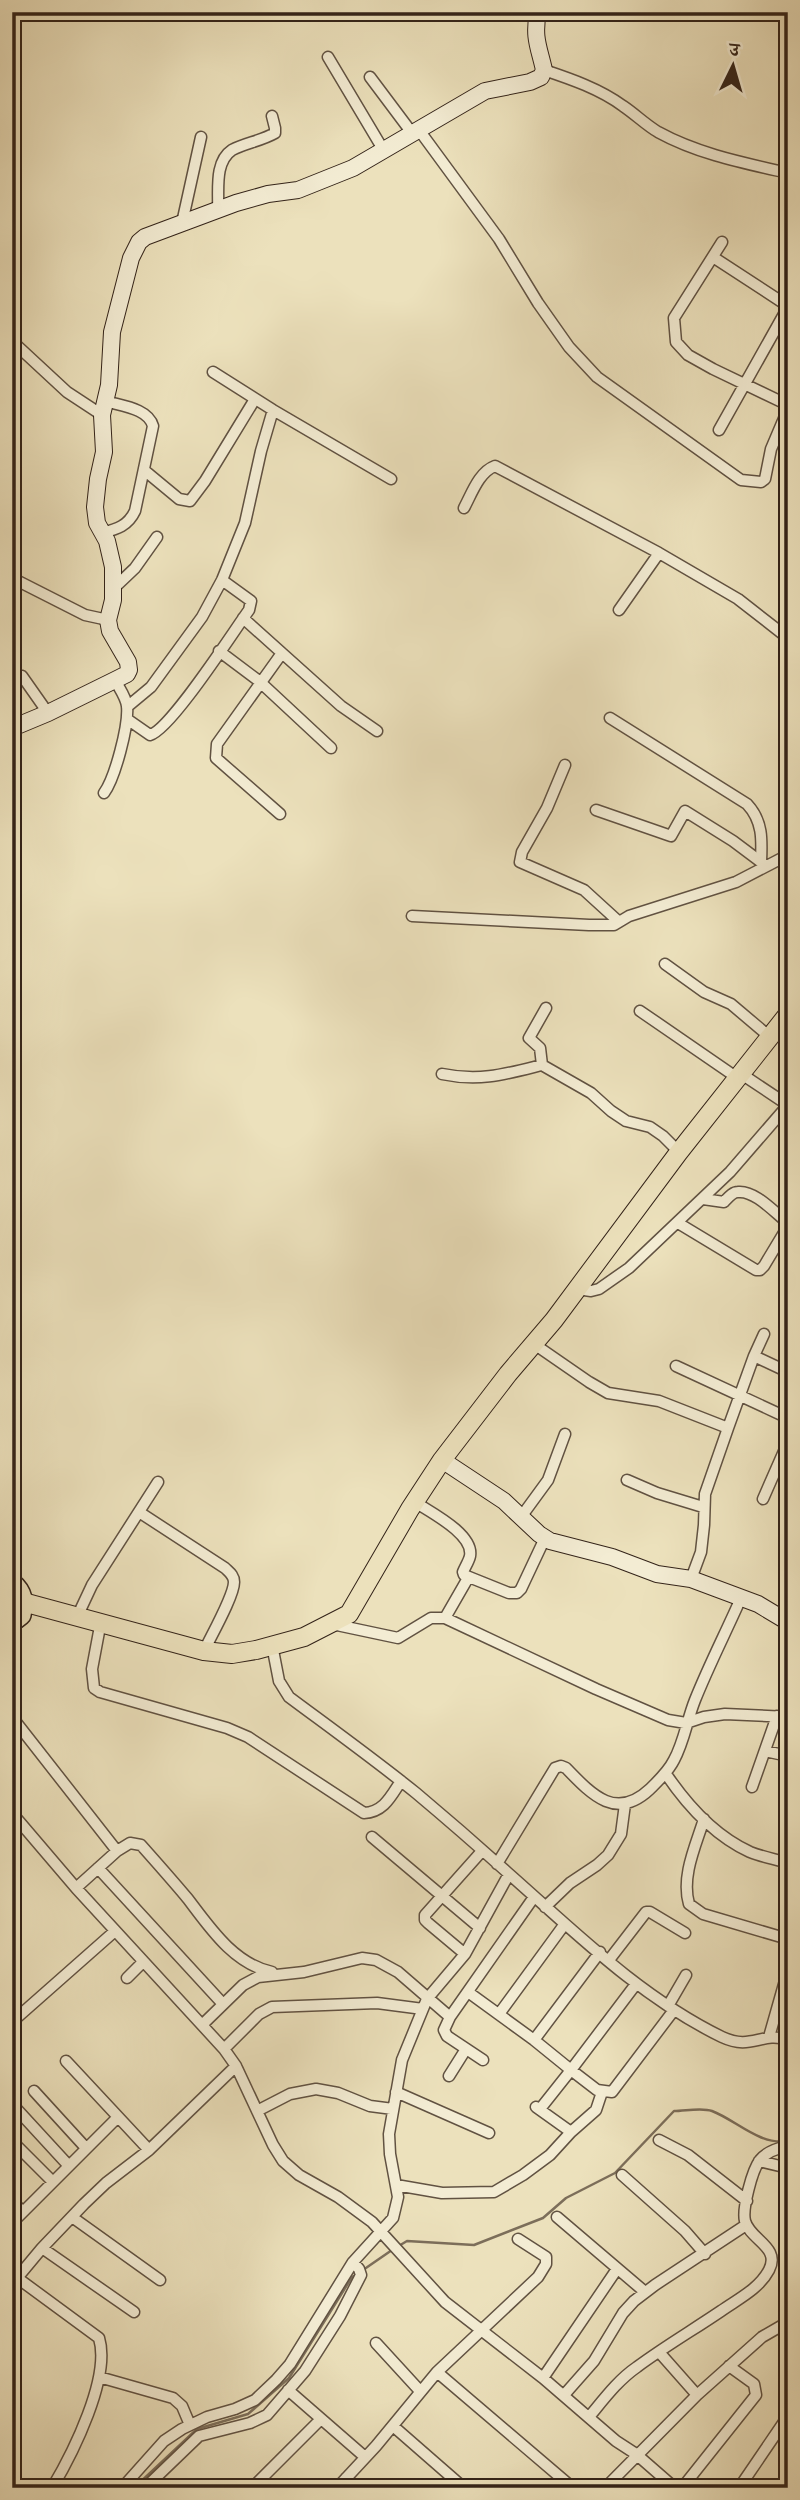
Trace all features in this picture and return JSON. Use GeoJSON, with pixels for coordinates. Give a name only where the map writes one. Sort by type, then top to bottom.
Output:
{"type":"FeatureCollection","features":[{"type":"Feature","properties":{"kind":"highway"},"geometry":{"type":"LineString","coordinates":[[12,1583],[18,1588],[23,1602],[21,1615],[12,1622]]}},
{"type":"Feature","properties":{"kind":"main road"},"geometry":{"type":"LineString","coordinates":[[23,1602],[204,1651],[232,1654],[304,1637],[349,1614],[442,1460],[577,1289],[738,1075],[788,1014]]}},
{"type":"Feature","properties":{"kind":"street"},"geometry":{"type":"LineString","coordinates":[[12,728],[127,674],[129,666],[110,631],[108,620],[115,587],[113,567],[107,541],[97,523],[95,507],[104,452],[104,408],[109,385],[112,332],[131,258],[139,242],[145,237],[218,209],[268,194],[298,190],[354,169],[485,90],[530,82],[541,77],[544,70],[537,49],[535,26],[538,12]]}},
{"type":"Feature","properties":{"kind":"street"},"geometry":{"type":"LineString","coordinates":[[328,57],[384,150]]}},
{"type":"Feature","properties":{"kind":"street"},"geometry":{"type":"LineString","coordinates":[[544,70],[580,82],[621,104],[656,131],[679,143],[724,159],[788,173]]}},
{"type":"Feature","properties":{"kind":"street"},"geometry":{"type":"LineString","coordinates":[[370,77],[416,131],[499,239],[569,347],[597,377],[741,480],[761,482],[765,479],[774,440],[787,404],[688,355],[676,342],[674,318],[722,242]]}},
{"type":"Feature","properties":{"kind":"street"},"geometry":{"type":"LineString","coordinates":[[218,209],[221,166],[225,158],[231,151],[275,133],[272,116]]}},
{"type":"Feature","properties":{"kind":"street"},"geometry":{"type":"LineString","coordinates":[[182,223],[201,137]]}},
{"type":"Feature","properties":{"kind":"street"},"geometry":{"type":"LineString","coordinates":[[713,257],[788,307],[719,430]]}},
{"type":"Feature","properties":{"kind":"street"},"geometry":{"type":"LineString","coordinates":[[12,341],[67,392],[104,408],[144,413],[151,420],[152,434],[135,511],[131,520],[118,529],[102,533]]}},
{"type":"Feature","properties":{"kind":"street"},"geometry":{"type":"LineString","coordinates":[[213,372],[391,479]]}},
{"type":"Feature","properties":{"kind":"street"},"geometry":{"type":"LineString","coordinates":[[144,470],[179,499],[190,501],[205,481],[254,398]]}},
{"type":"Feature","properties":{"kind":"street"},"geometry":{"type":"LineString","coordinates":[[127,707],[151,687],[202,617],[222,580],[245,523],[273,410]]}},
{"type":"Feature","properties":{"kind":"street"},"geometry":{"type":"LineString","coordinates":[[464,508],[487,469],[495,466],[659,553],[738,599],[788,638]]}},
{"type":"Feature","properties":{"kind":"street"},"geometry":{"type":"LineString","coordinates":[[115,587],[135,568],[157,537]]}},
{"type":"Feature","properties":{"kind":"street"},"geometry":{"type":"LineString","coordinates":[[619,610],[659,553]]}},
{"type":"Feature","properties":{"kind":"street"},"geometry":{"type":"LineString","coordinates":[[12,578],[94,619],[108,620]]}},
{"type":"Feature","properties":{"kind":"street"},"geometry":{"type":"LineString","coordinates":[[127,719],[150,735],[159,731],[249,610],[251,601],[222,580]]}},
{"type":"Feature","properties":{"kind":"street"},"geometry":{"type":"LineString","coordinates":[[243,618],[341,706],[377,731]]}},
{"type":"Feature","properties":{"kind":"street"},"geometry":{"type":"LineString","coordinates":[[219,651],[259,681],[331,748]]}},
{"type":"Feature","properties":{"kind":"street"},"geometry":{"type":"LineString","coordinates":[[280,814],[216,758],[216,744],[259,681],[282,653]]}},
{"type":"Feature","properties":{"kind":"street"},"geometry":{"type":"LineString","coordinates":[[22,676],[48,713]]}},
{"type":"Feature","properties":{"kind":"street"},"geometry":{"type":"LineString","coordinates":[[104,793],[114,774],[127,719],[127,707],[115,681]]}},
{"type":"Feature","properties":{"kind":"street"},"geometry":{"type":"LineString","coordinates":[[610,718],[747,804],[756,813],[759,823],[764,864]]}},
{"type":"Feature","properties":{"kind":"street"},"geometry":{"type":"LineString","coordinates":[[565,765],[547,808],[522,852],[520,862],[584,890],[618,921]]}},
{"type":"Feature","properties":{"kind":"street"},"geometry":{"type":"LineString","coordinates":[[596,810],[671,836],[685,811],[764,864]]}},
{"type":"Feature","properties":{"kind":"street"},"geometry":{"type":"LineString","coordinates":[[412,916],[614,925],[618,921],[736,882],[764,864],[788,855]]}},
{"type":"Feature","properties":{"kind":"street"},"geometry":{"type":"LineString","coordinates":[[665,964],[704,992],[731,1004],[770,1037]]}},
{"type":"Feature","properties":{"kind":"street"},"geometry":{"type":"LineString","coordinates":[[542,1065],[540,1048],[529,1038],[546,1008]]}},
{"type":"Feature","properties":{"kind":"street"},"geometry":{"type":"LineString","coordinates":[[577,1289],[591,1291],[606,1286],[703,1199],[788,1105],[640,1011]]}},
{"type":"Feature","properties":{"kind":"street"},"geometry":{"type":"LineString","coordinates":[[442,1074],[466,1079],[542,1065],[591,1093],[626,1121],[650,1127],[679,1152]]}},
{"type":"Feature","properties":{"kind":"street"},"geometry":{"type":"LineString","coordinates":[[678,1223],[760,1270],[788,1224],[753,1196],[743,1192],[732,1194],[724,1202],[703,1199]]}},
{"type":"Feature","properties":{"kind":"street"},"geometry":{"type":"LineString","coordinates":[[691,1579],[701,1552],[705,1494],[738,1394],[764,1334]]}},
{"type":"Feature","properties":{"kind":"street"},"geometry":{"type":"LineString","coordinates":[[534,1344],[608,1393],[659,1401],[728,1428]]}},
{"type":"Feature","properties":{"kind":"street"},"geometry":{"type":"LineString","coordinates":[[754,1356],[788,1372]]}},
{"type":"Feature","properties":{"kind":"street"},"geometry":{"type":"LineString","coordinates":[[676,1366],[788,1418]]}},
{"type":"Feature","properties":{"kind":"street"},"geometry":{"type":"LineString","coordinates":[[521,1517],[548,1480],[565,1434]]}},
{"type":"Feature","properties":{"kind":"street"},"geometry":{"type":"LineString","coordinates":[[763,1499],[788,1442]]}},
{"type":"Feature","properties":{"kind":"street"},"geometry":{"type":"LineString","coordinates":[[442,1460],[504,1501],[545,1538],[560,1545],[612,1557],[657,1574],[691,1579],[786,1613]]}},
{"type":"Feature","properties":{"kind":"street"},"geometry":{"type":"LineString","coordinates":[[627,1480],[657,1493],[703,1507]]}},
{"type":"Feature","properties":{"kind":"street"},"geometry":{"type":"LineString","coordinates":[[77,1617],[92,1585],[158,1482]]}},
{"type":"Feature","properties":{"kind":"street"},"geometry":{"type":"LineString","coordinates":[[415,1502],[450,1525],[467,1544],[470,1557],[463,1572],[468,1578],[509,1593],[517,1593],[545,1538]]}},
{"type":"Feature","properties":{"kind":"street"},"geometry":{"type":"LineString","coordinates":[[139,1512],[232,1575],[234,1581],[231,1593],[204,1651]]}},
{"type":"Feature","properties":{"kind":"street"},"geometry":{"type":"LineString","coordinates":[[445,1618],[468,1578]]}},
{"type":"Feature","properties":{"kind":"street"},"geometry":{"type":"LineString","coordinates":[[497,1864],[551,1774],[561,1766],[598,1797],[625,1804],[634,1802],[666,1774],[680,1747],[686,1723],[741,1598]]}},
{"type":"Feature","properties":{"kind":"street"},"geometry":{"type":"LineString","coordinates":[[330,1624],[398,1639],[431,1618],[445,1618],[668,1720],[686,1723],[725,1714],[782,1717],[765,1751],[752,1787]]}},
{"type":"Feature","properties":{"kind":"street"},"geometry":{"type":"LineString","coordinates":[[101,1621],[92,1670],[94,1688],[100,1692],[227,1728],[248,1737],[364,1813],[373,1813],[383,1807],[401,1781]]}},
{"type":"Feature","properties":{"kind":"street"},"geometry":{"type":"LineString","coordinates":[[272,1646],[279,1681],[289,1697],[401,1781],[564,1925],[636,1984],[671,2008],[724,2038],[748,2044],[769,2037],[788,2040]]}},
{"type":"Feature","properties":{"kind":"street"},"geometry":{"type":"LineString","coordinates":[[12,1717],[117,1851]]}},
{"type":"Feature","properties":{"kind":"street"},"geometry":{"type":"LineString","coordinates":[[765,1751],[788,1756]]}},
{"type":"Feature","properties":{"kind":"street"},"geometry":{"type":"LineString","coordinates":[[666,1774],[681,1796],[704,1819],[738,1845],[752,1853],[788,1863]]}},
{"type":"Feature","properties":{"kind":"street"},"geometry":{"type":"LineString","coordinates":[[545,1907],[570,1882],[608,1855],[621,1833],[625,1804]]}},
{"type":"Feature","properties":{"kind":"street"},"geometry":{"type":"LineString","coordinates":[[12,1813],[76,1888],[224,2049],[236,2066],[283,2161],[299,2175],[338,2197],[383,2231],[446,2302],[564,2395],[615,2441],[636,2454],[675,2488]]}},
{"type":"Feature","properties":{"kind":"street"},"geometry":{"type":"LineString","coordinates":[[704,1819],[689,1869],[686,1887],[689,1904],[703,1914],[788,1939]]}},
{"type":"Feature","properties":{"kind":"street"},"geometry":{"type":"LineString","coordinates":[[372,1837],[480,1928]]}},
{"type":"Feature","properties":{"kind":"street"},"geometry":{"type":"LineString","coordinates":[[76,1888],[117,1851],[130,1843],[141,1846],[219,1939],[249,1964],[277,1973]]}},
{"type":"Feature","properties":{"kind":"street"},"geometry":{"type":"LineString","coordinates":[[465,1954],[425,1920],[425,1915],[482,1851]]}},
{"type":"Feature","properties":{"kind":"street"},"geometry":{"type":"LineString","coordinates":[[98,1868],[223,2004]]}},
{"type":"Feature","properties":{"kind":"street"},"geometry":{"type":"LineString","coordinates":[[122,2488],[164,2441],[190,2425],[256,2400],[290,2364],[393,2218],[398,2207],[390,2144],[402,2060],[425,2004],[465,1954],[509,1874]]}},
{"type":"Feature","properties":{"kind":"street"},"geometry":{"type":"LineString","coordinates":[[483,2060],[447,2036],[444,2030],[450,2017],[534,1896]]}},
{"type":"Feature","properties":{"kind":"street"},"geometry":{"type":"LineString","coordinates":[[534,2040],[646,1912],[685,1933]]}},
{"type":"Feature","properties":{"kind":"street"},"geometry":{"type":"LineString","coordinates":[[499,2014],[564,1925]]}},
{"type":"Feature","properties":{"kind":"street"},"geometry":{"type":"LineString","coordinates":[[12,2022],[115,1931]]}},
{"type":"Feature","properties":{"kind":"street"},"geometry":{"type":"LineString","coordinates":[[203,2024],[243,1985],[258,1976],[304,1972],[362,1958],[376,1960],[398,1972],[425,2004],[450,2017]]}},
{"type":"Feature","properties":{"kind":"street"},"geometry":{"type":"LineString","coordinates":[[127,1978],[143,1962]]}},
{"type":"Feature","properties":{"kind":"street"},"geometry":{"type":"LineString","coordinates":[[769,2037],[783,2013],[788,1970]]}},
{"type":"Feature","properties":{"kind":"street"},"geometry":{"type":"LineString","coordinates":[[468,1992],[571,2070],[603,2092],[612,2092],[671,2008],[686,1975]]}},
{"type":"Feature","properties":{"kind":"street"},"geometry":{"type":"LineString","coordinates":[[571,2132],[538,2108],[571,2070],[636,1984]]}},
{"type":"Feature","properties":{"kind":"street"},"geometry":{"type":"LineString","coordinates":[[224,2049],[259,2014],[272,2007],[425,2004]]}},
{"type":"Feature","properties":{"kind":"street"},"geometry":{"type":"LineString","coordinates":[[449,2076],[466,2049]]}},
{"type":"Feature","properties":{"kind":"street"},"geometry":{"type":"LineString","coordinates":[[66,2061],[149,2150]]}},
{"type":"Feature","properties":{"kind":"street"},"geometry":{"type":"LineString","coordinates":[[52,2488],[81,2434],[102,2364],[102,2349],[99,2338],[14,2280],[106,2183],[149,2150],[236,2066]]}},
{"type":"Feature","properties":{"kind":"street"},"geometry":{"type":"LineString","coordinates":[[257,2110],[290,2094],[316,2089],[338,2093],[370,2106],[393,2109]]}},
{"type":"Feature","properties":{"kind":"street"},"geometry":{"type":"LineString","coordinates":[[34,2091],[86,2148]]}},
{"type":"Feature","properties":{"kind":"street"},"geometry":{"type":"LineString","coordinates":[[396,2092],[489,2133]]}},
{"type":"Feature","properties":{"kind":"street"},"geometry":{"type":"LineString","coordinates":[[396,2185],[442,2193],[494,2192],[550,2155],[596,2110],[603,2092]]}},
{"type":"Feature","properties":{"kind":"street"},"geometry":{"type":"LineString","coordinates":[[13,2107],[69,2166]]}},
{"type":"Feature","properties":{"kind":"street"},"geometry":{"type":"LineString","coordinates":[[12,2223],[118,2117]]}},
{"type":"Feature","properties":{"kind":"street"},"geometry":{"type":"LineString","coordinates":[[659,2140],[688,2155],[747,2201]]}},
{"type":"Feature","properties":{"kind":"street"},"geometry":{"type":"LineString","coordinates":[[12,2141],[53,2182]]}},
{"type":"Feature","properties":{"kind":"street"},"geometry":{"type":"LineString","coordinates":[[589,2417],[614,2386],[635,2368],[751,2291],[768,2271],[772,2256],[746,2225],[744,2218],[759,2161],[768,2153],[788,2146]]}},
{"type":"Feature","properties":{"kind":"street"},"geometry":{"type":"LineString","coordinates":[[759,2161],[788,2168]]}},
{"type":"Feature","properties":{"kind":"street"},"geometry":{"type":"LineString","coordinates":[[622,2175],[685,2231],[705,2254]]}},
{"type":"Feature","properties":{"kind":"street"},"geometry":{"type":"LineString","coordinates":[[12,2201],[23,2212]]}},
{"type":"Feature","properties":{"kind":"street"},"geometry":{"type":"LineString","coordinates":[[72,2217],[160,2280]]}},
{"type":"Feature","properties":{"kind":"street"},"geometry":{"type":"LineString","coordinates":[[557,2217],[645,2292]]}},
{"type":"Feature","properties":{"kind":"street"},"geometry":{"type":"LineString","coordinates":[[564,2395],[594,2361],[624,2313],[645,2292],[746,2225]]}},
{"type":"Feature","properties":{"kind":"street"},"geometry":{"type":"LineString","coordinates":[[337,2488],[437,2372],[520,2296],[547,2264],[547,2257],[518,2238]]}},
{"type":"Feature","properties":{"kind":"street"},"geometry":{"type":"LineString","coordinates":[[42,2248],[134,2312]]}},
{"type":"Feature","properties":{"kind":"street"},"geometry":{"type":"LineString","coordinates":[[151,2486],[199,2436],[250,2423],[267,2415],[312,2360],[340,2316],[357,2269]]}},
{"type":"Feature","properties":{"kind":"street"},"geometry":{"type":"LineString","coordinates":[[543,2378],[617,2269]]}},
{"type":"Feature","properties":{"kind":"street"},"geometry":{"type":"LineString","coordinates":[[605,2488],[697,2395],[762,2337],[787,2323]]}},
{"type":"Feature","properties":{"kind":"street"},"geometry":{"type":"LineString","coordinates":[[376,2343],[420,2391]]}},
{"type":"Feature","properties":{"kind":"street"},"geometry":{"type":"LineString","coordinates":[[659,2352],[697,2395]]}},
{"type":"Feature","properties":{"kind":"street"},"geometry":{"type":"LineString","coordinates":[[682,2488],[756,2395],[754,2385],[729,2366]]}},
{"type":"Feature","properties":{"kind":"street"},"geometry":{"type":"LineString","coordinates":[[437,2372],[573,2488]]}},
{"type":"Feature","properties":{"kind":"street"},"geometry":{"type":"LineString","coordinates":[[99,2376],[173,2398],[182,2406],[190,2425]]}},
{"type":"Feature","properties":{"kind":"street"},"geometry":{"type":"LineString","coordinates":[[288,2390],[365,2457]]}},
{"type":"Feature","properties":{"kind":"street"},"geometry":{"type":"LineString","coordinates":[[738,2488],[782,2433],[788,2416]]}},
{"type":"Feature","properties":{"kind":"street"},"geometry":{"type":"LineString","coordinates":[[252,2488],[321,2419]]}},
{"type":"Feature","properties":{"kind":"street"},"geometry":{"type":"LineString","coordinates":[[393,2426],[464,2488]]}},
{"type":"Feature","properties":{"kind":"street"},"geometry":{"type":"LineString","coordinates":[[346,2478],[359,2488]]}},
{"type":"Feature","properties":{"kind":"waterway"},"geometry":{"type":"LineString","coordinates":[[397,2247],[407,2241],[474,2245],[543,2218],[566,2198],[615,2173],[674,2111],[708,2110],[768,2140],[788,2141]]}},
{"type":"Feature","properties":{"kind":"waterway"},"geometry":{"type":"LineString","coordinates":[[363,2270],[392,2250]]}},
{"type":"Feature","properties":{"kind":"waterway"},"geometry":{"type":"LineString","coordinates":[[134,2488],[197,2429],[248,2414],[289,2378],[352,2277],[357,2274]]}}]}
